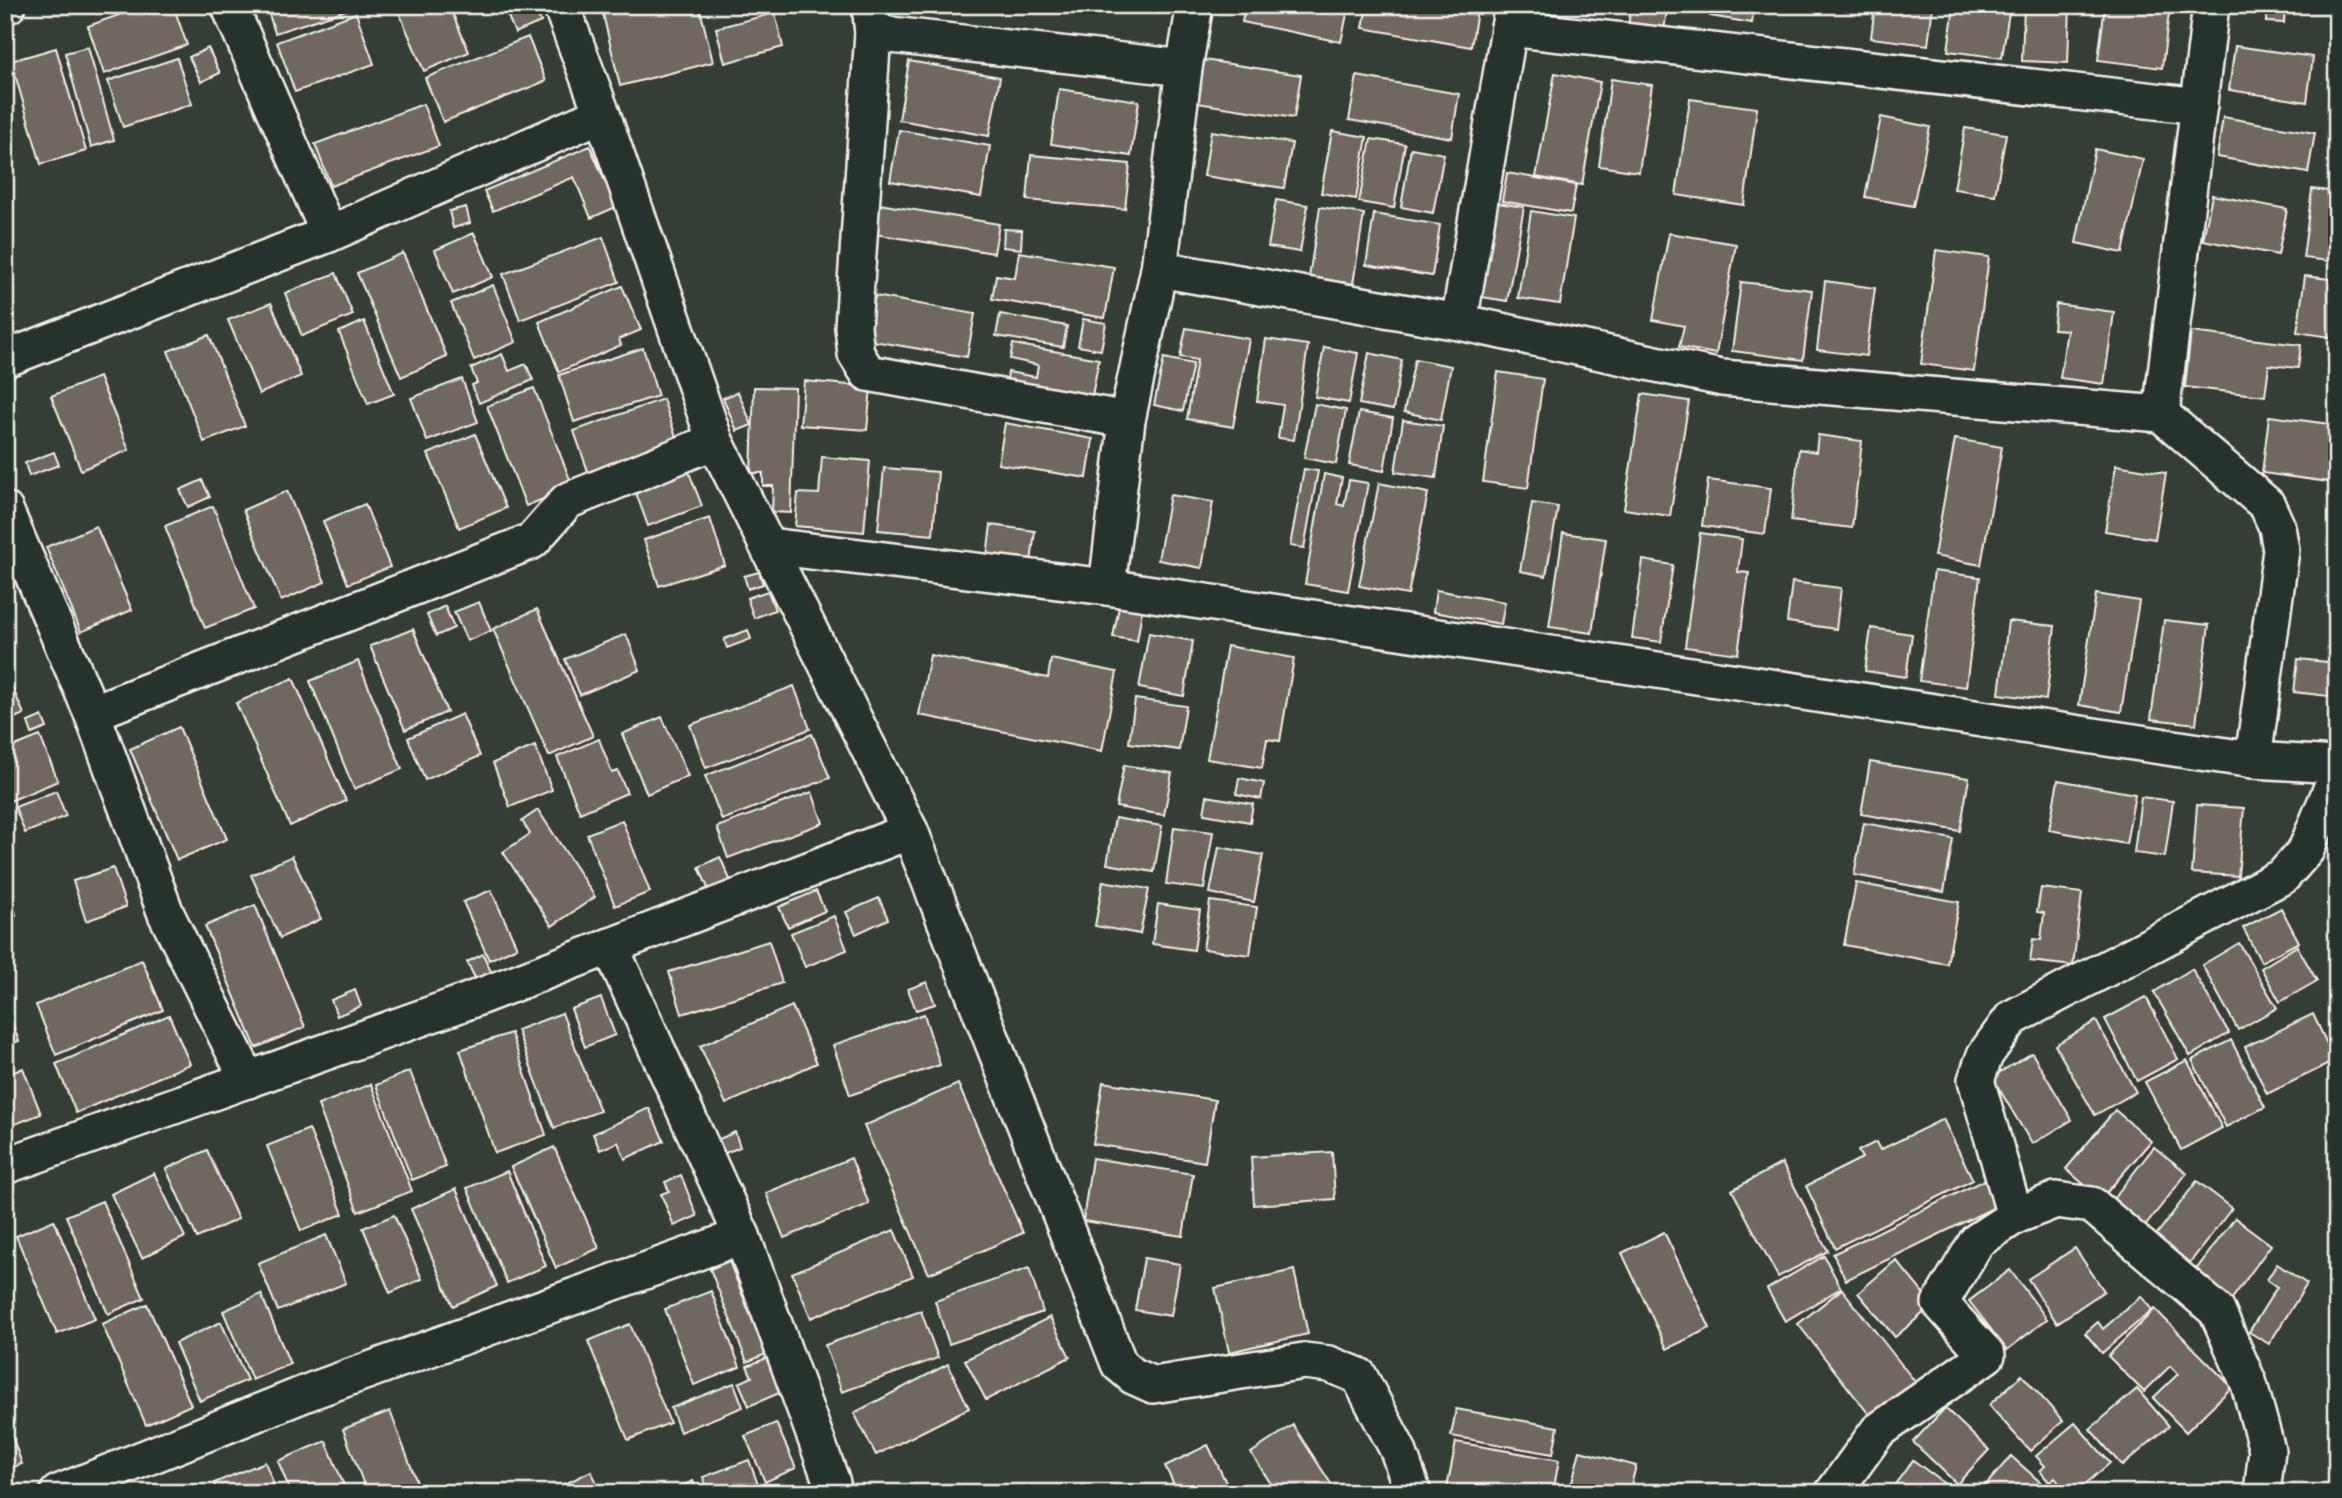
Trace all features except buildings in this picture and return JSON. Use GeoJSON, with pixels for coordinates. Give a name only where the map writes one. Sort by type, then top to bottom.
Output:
{"type":"FeatureCollection","features":[{"type":"Feature","properties":{"kind":"street"},"geometry":{"type":"LineString","coordinates":[[229,5],[330,234]]}},
{"type":"Feature","properties":{"kind":"street"},"geometry":{"type":"LineString","coordinates":[[561,5],[602,114],[715,441],[910,831],[1119,1364],[1133,1376],[1153,1385],[1304,1361],[1329,1364],[1359,1376],[1398,1450],[1413,1493]]}},
{"type":"Feature","properties":{"kind":"street"},"geometry":{"type":"LineString","coordinates":[[1107,587],[1127,420],[1159,270],[1184,68],[1195,5]]}},
{"type":"Feature","properties":{"kind":"street"},"geometry":{"type":"LineString","coordinates":[[2161,414],[2211,5]]}},
{"type":"Feature","properties":{"kind":"street"},"geometry":{"type":"LineString","coordinates":[[1459,322],[1511,17],[2199,106]]}},
{"type":"Feature","properties":{"kind":"street"},"geometry":{"type":"LineString","coordinates":[[1127,420],[869,373],[856,354],[853,327],[872,19],[1184,68]]}},
{"type":"Feature","properties":{"kind":"street"},"geometry":{"type":"LineString","coordinates":[[5,359],[330,234],[602,114]]}},
{"type":"Feature","properties":{"kind":"street"},"geometry":{"type":"LineString","coordinates":[[1159,270],[1459,322],[1722,378],[2161,414],[2267,505],[2277,527],[2281,550],[2253,760]]}},
{"type":"Feature","properties":{"kind":"street"},"geometry":{"type":"LineString","coordinates":[[92,713],[532,541],[567,501],[715,441]]}},
{"type":"Feature","properties":{"kind":"street"},"geometry":{"type":"LineString","coordinates":[[5,510],[92,713],[166,915],[248,1080]]}},
{"type":"Feature","properties":{"kind":"street"},"geometry":{"type":"LineString","coordinates":[[769,547],[1107,587],[2253,760],[2337,765]]}},
{"type":"Feature","properties":{"kind":"street"},"geometry":{"type":"LineString","coordinates":[[2015,1216],[1976,1080],[1985,1055],[2012,1018],[2283,876],[2306,850],[2337,775]]}},
{"type":"Feature","properties":{"kind":"street"},"geometry":{"type":"LineString","coordinates":[[5,1166],[463,1003],[910,831]]}},
{"type":"Feature","properties":{"kind":"street"},"geometry":{"type":"LineString","coordinates":[[610,946],[742,1236],[832,1483],[831,1493]]}},
{"type":"Feature","properties":{"kind":"street"},"geometry":{"type":"LineString","coordinates":[[1833,1493],[1878,1431],[1987,1355],[1940,1303],[1977,1241],[2015,1216],[2056,1199],[2092,1205],[2217,1311],[2249,1384],[2267,1450],[2262,1493]]}},
{"type":"Feature","properties":{"kind":"street"},"geometry":{"type":"LineString","coordinates":[[76,1490],[314,1390],[742,1236]]}}]}
